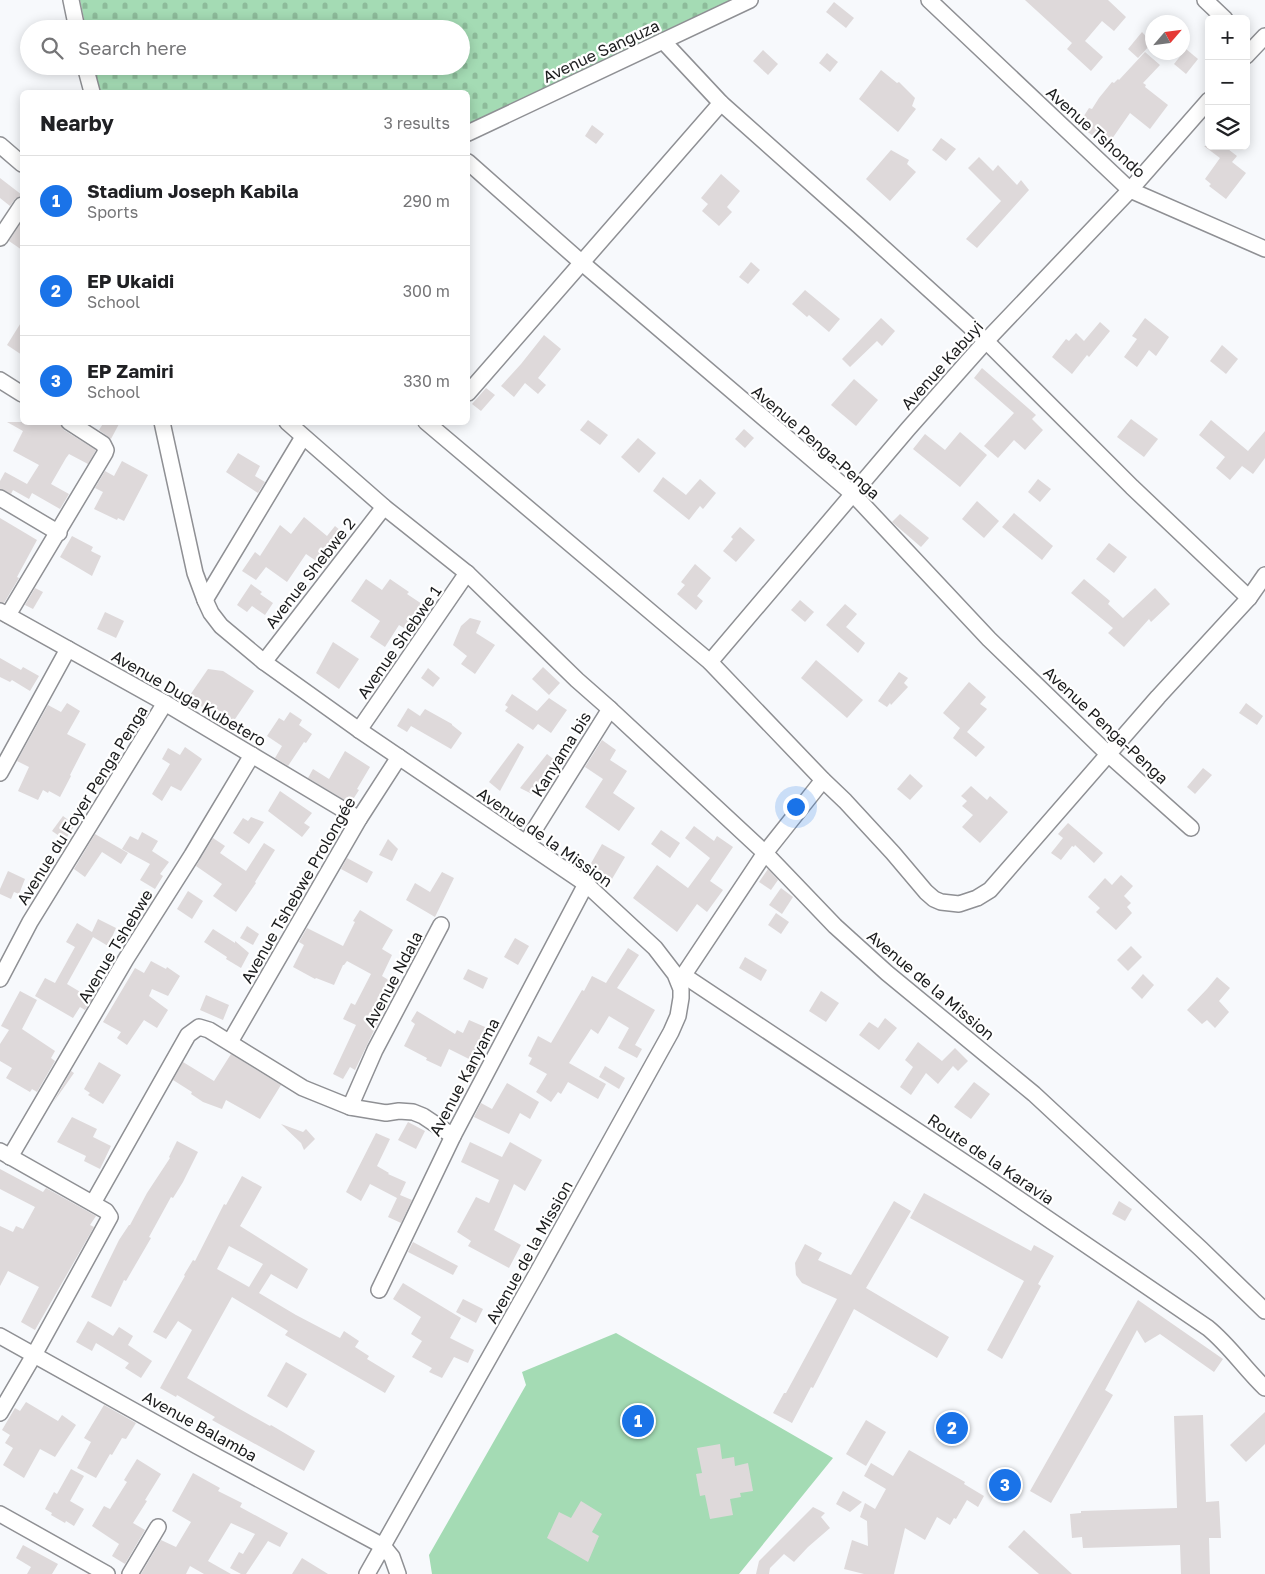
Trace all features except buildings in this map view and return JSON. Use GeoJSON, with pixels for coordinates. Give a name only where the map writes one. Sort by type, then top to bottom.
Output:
{"type":"FeatureCollection","features":[{"type":"Feature","properties":{"kind":"street"},"geometry":{"type":"LineString","coordinates":[[71,0],[75,20]]}},
{"type":"Feature","properties":{"kind":"street","name":"Avenue Sanguza"},"geometry":{"type":"LineString","coordinates":[[470,132],[750,0]]}},
{"type":"Feature","properties":{"kind":"street","name":"Avenue Tshondo"},"geometry":{"type":"LineString","coordinates":[[929,0],[1130,190],[1265,249]]}},
{"type":"Feature","properties":{"kind":"street"},"geometry":{"type":"LineString","coordinates":[[1205,0],[1221,15]]}},
{"type":"Feature","properties":{"kind":"street"},"geometry":{"type":"LineString","coordinates":[[663,41],[721,104],[858,225],[986,342],[1132,487],[1249,598]]}},
{"type":"Feature","properties":{"kind":"street"},"geometry":{"type":"LineString","coordinates":[[87,75],[91,90]]}},
{"type":"Feature","properties":{"kind":"street"},"geometry":{"type":"LineString","coordinates":[[470,392],[581,262],[721,104]]}},
{"type":"Feature","properties":{"kind":"street","name":"Avenue Kabuyi"},"geometry":{"type":"LineString","coordinates":[[710,662],[908,429],[986,342],[1130,190],[1205,105]]}},
{"type":"Feature","properties":{"kind":"street"},"geometry":{"type":"LineString","coordinates":[[0,145],[20,162]]}},
{"type":"Feature","properties":{"kind":"street","name":"Avenue Penga-Penga"},"geometry":{"type":"LineString","coordinates":[[470,164],[581,262],[854,494],[990,638],[1108,754],[1191,828]]}},
{"type":"Feature","properties":{"kind":"street"},"geometry":{"type":"LineString","coordinates":[[0,238],[20,208]]}},
{"type":"Feature","properties":{"kind":"street"},"geometry":{"type":"LineString","coordinates":[[0,380],[20,393]]}},
{"type":"Feature","properties":{"kind":"street"},"geometry":{"type":"LineString","coordinates":[[4,613],[59,532],[106,450],[103,444],[74,425]]}},
{"type":"Feature","properties":{"kind":"street","name":"Avenue de la Mission"},"geometry":{"type":"LineString","coordinates":[[163,425],[195,573],[211,613],[222,626],[264,662],[359,730],[586,884],[655,948],[681,978],[680,1007],[671,1032],[367,1574]]}},
{"type":"Feature","properties":{"kind":"street","name":"Avenue de la Mission"},"geometry":{"type":"LineString","coordinates":[[290,425],[467,574],[577,680],[765,853],[835,926],[902,985],[1034,1094],[1265,1311]]}},
{"type":"Feature","properties":{"kind":"street"},"geometry":{"type":"LineString","coordinates":[[435,425],[512,494],[710,662],[823,780],[846,801],[926,892],[941,902],[959,904],[977,898],[990,890],[1158,697],[1249,598],[1265,575]]}},
{"type":"Feature","properties":{"kind":"street"},"geometry":{"type":"LineString","coordinates":[[205,600],[303,437]]}},
{"type":"Feature","properties":{"kind":"street"},"geometry":{"type":"LineString","coordinates":[[0,498],[59,532]]}},
{"type":"Feature","properties":{"kind":"street","name":"Avenue Shebwe 2"},"geometry":{"type":"LineString","coordinates":[[264,662],[384,506]]}},
{"type":"Feature","properties":{"kind":"street","name":"Avenue Shebwe 1"},"geometry":{"type":"LineString","coordinates":[[359,730],[467,574]]}},
{"type":"Feature","properties":{"kind":"street","name":"Avenue Duga Kubetero"},"geometry":{"type":"LineString","coordinates":[[4,613],[165,703],[359,819]]}},
{"type":"Feature","properties":{"kind":"street"},"geometry":{"type":"LineString","coordinates":[[0,773],[68,649]]}},
{"type":"Feature","properties":{"kind":"street","name":"Avenue du Foyer Penga Penga"},"geometry":{"type":"LineString","coordinates":[[0,979],[30,922],[165,703]]}},
{"type":"Feature","properties":{"kind":"street","name":"Kanyama bis"},"geometry":{"type":"LineString","coordinates":[[526,843],[610,709]]}},
{"type":"Feature","properties":{"kind":"street","name":"Avenue Tshebwe"},"geometry":{"type":"LineString","coordinates":[[5,1154],[192,855],[252,755]]}},
{"type":"Feature","properties":{"kind":"street","name":"Avenue Tshebwe Prolongée"},"geometry":{"type":"LineString","coordinates":[[230,1042],[359,819],[399,757]]}},
{"type":"Feature","properties":{"kind":"street"},"geometry":{"type":"LineString","coordinates":[[681,978],[765,853],[823,780]]}},
{"type":"Feature","properties":{"kind":"street","name":"Avenue Kanyama"},"geometry":{"type":"LineString","coordinates":[[380,1290],[452,1136],[586,884]]}},
{"type":"Feature","properties":{"kind":"street","name":"Avenue Ndala"},"geometry":{"type":"LineString","coordinates":[[350,1106],[375,1050],[441,925]]}},
{"type":"Feature","properties":{"kind":"street","name":"Route de la Karavia"},"geometry":{"type":"LineString","coordinates":[[681,978],[996,1183],[1208,1328],[1226,1344],[1251,1375],[1265,1388]]}},
{"type":"Feature","properties":{"kind":"street"},"geometry":{"type":"LineString","coordinates":[[97,1206],[188,1035],[196,1028],[204,1028],[230,1042],[303,1088],[350,1106],[386,1113],[399,1110],[413,1112],[423,1116],[452,1136]]}},
{"type":"Feature","properties":{"kind":"street"},"geometry":{"type":"LineString","coordinates":[[0,1413],[110,1217],[109,1214],[97,1206],[5,1154]]}},
{"type":"Feature","properties":{"kind":"street","name":"Avenue Balamba"},"geometry":{"type":"LineString","coordinates":[[0,1336],[197,1446],[383,1546]]}},
{"type":"Feature","properties":{"kind":"street"},"geometry":{"type":"LineString","coordinates":[[0,1514],[107,1574]]}},
{"type":"Feature","properties":{"kind":"street"},"geometry":{"type":"LineString","coordinates":[[130,1574],[158,1527]]}},
{"type":"Feature","properties":{"kind":"street"},"geometry":{"type":"LineString","coordinates":[[383,1546],[392,1557],[398,1574]]}},
{"type":"Feature","properties":{"kind":"green space"},"geometry":{"type":"Polygon","coordinates":[[[80,0],[750,0],[470,130],[470,90],[100,90],[96,75],[470,75],[470,20],[84,20],[80,0]]]}},
{"type":"Feature","properties":{"kind":"green space"},"geometry":{"type":"Polygon","coordinates":[[[616,1333],[833,1458],[739,1574],[432,1574],[429,1555],[526,1385],[522,1372],[616,1333]]]}},
{"type":"Feature","properties":{"kind":"place","name":"Stadium Joseph Kabila"},"geometry":{"type":"Point","coordinates":[638,1421]}},
{"type":"Feature","properties":{"kind":"place","name":"EP Ukaidi"},"geometry":{"type":"Point","coordinates":[952,1428]}},
{"type":"Feature","properties":{"kind":"place","name":"EP Zamiri"},"geometry":{"type":"Point","coordinates":[1005,1485]}}]}
